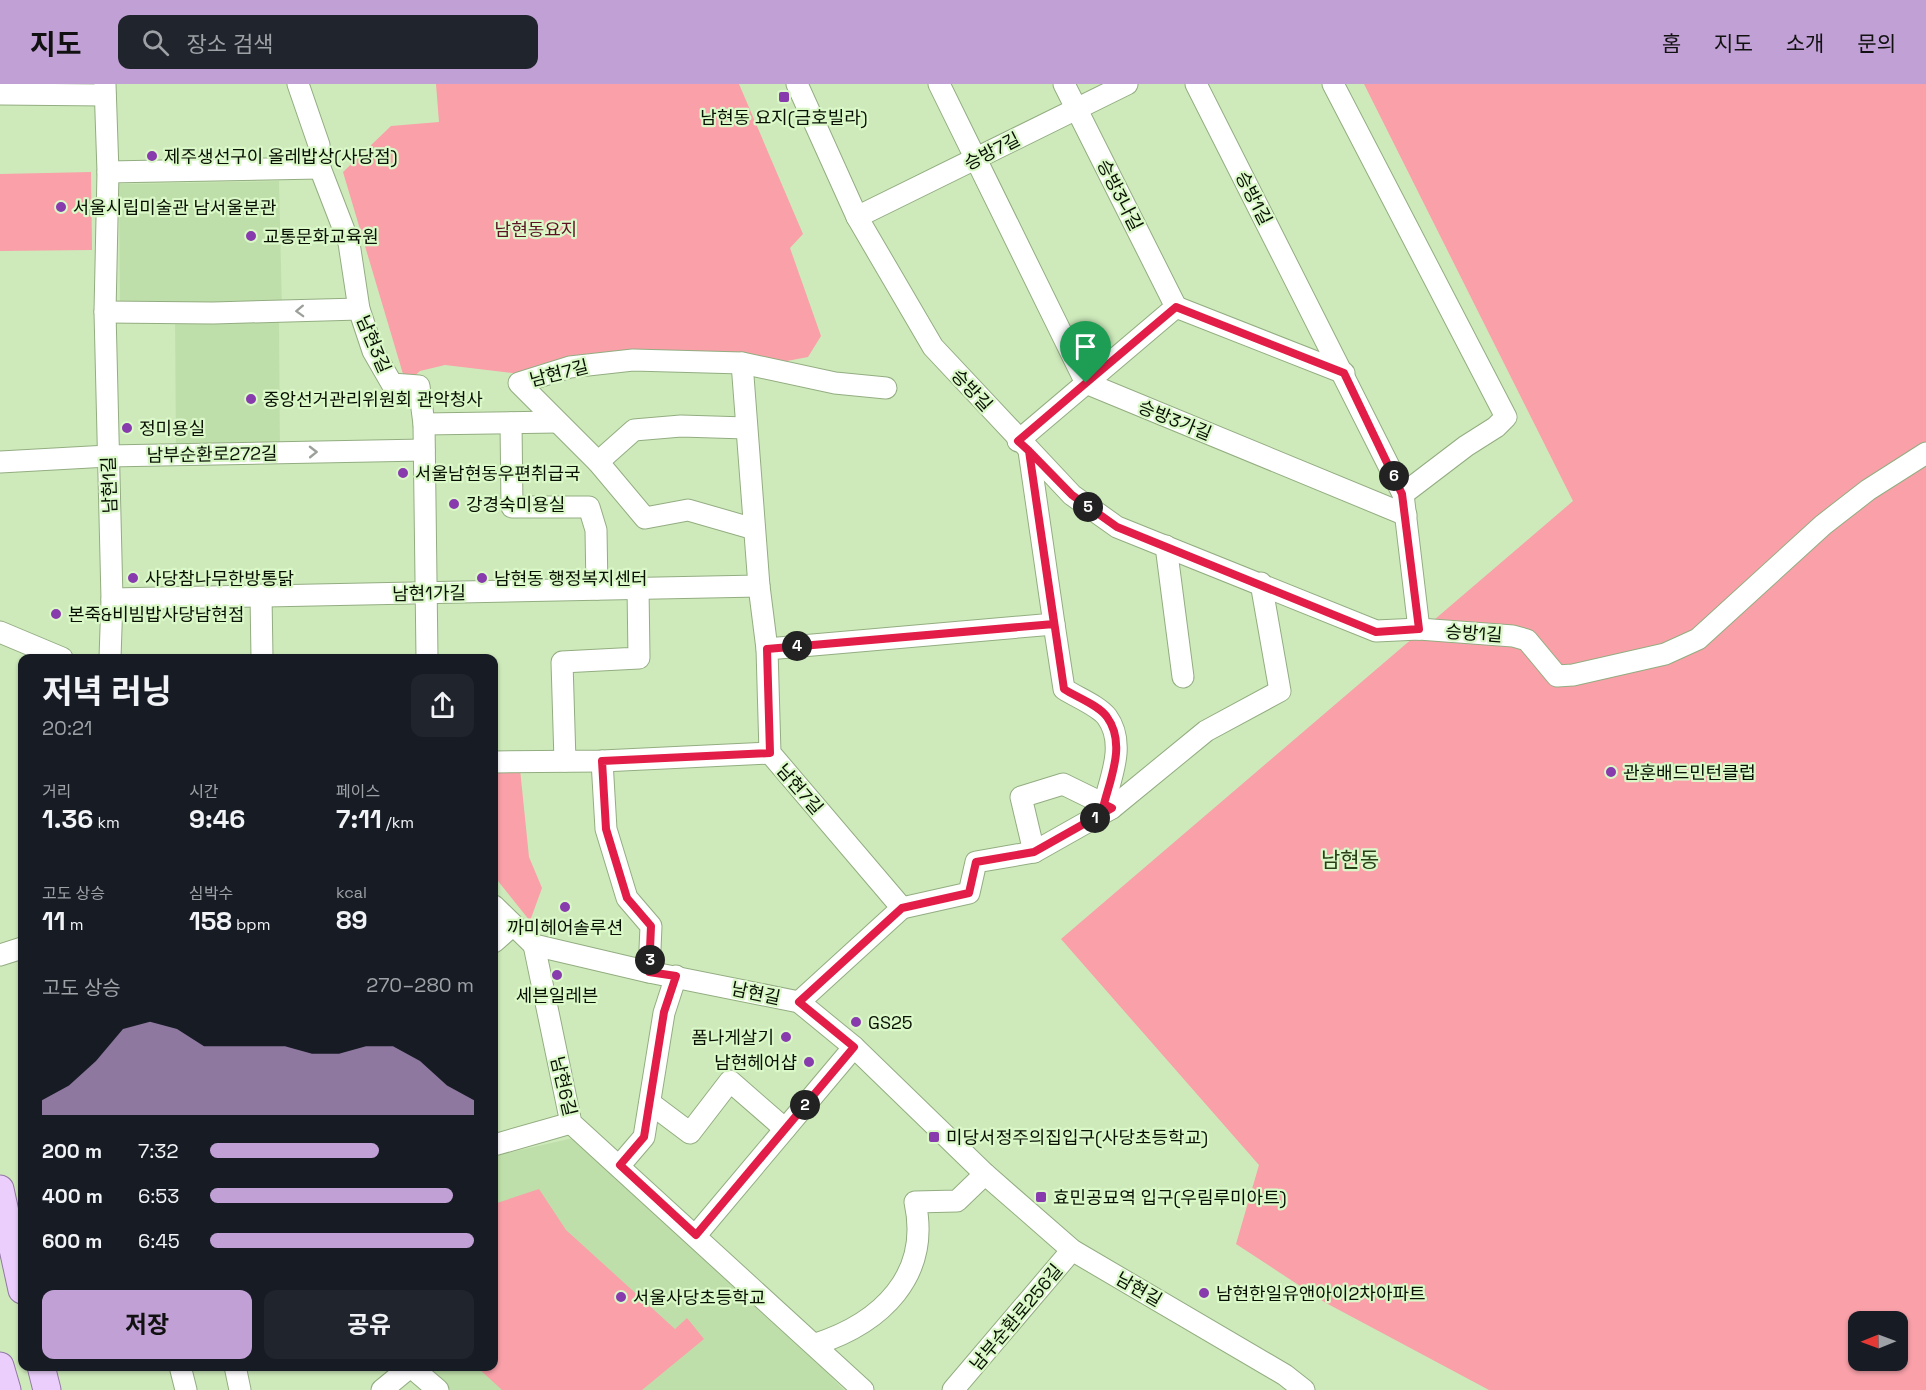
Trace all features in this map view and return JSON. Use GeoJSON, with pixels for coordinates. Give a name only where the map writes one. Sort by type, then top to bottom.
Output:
{"type":"FeatureCollection","features":[{"type":"Feature","properties":{"kind":"main road"},"geometry":{"type":"LineString","coordinates":[[0,1189],[18,1256]]}},
{"type":"Feature","properties":{"kind":"main road"},"geometry":{"type":"LineString","coordinates":[[0,1366],[7,1390]]}},
{"type":"Feature","properties":{"kind":"main road"},"geometry":{"type":"LineString","coordinates":[[42,1371],[47,1390]]}},
{"type":"Feature","properties":{"kind":"street","name":"남현3길"},"geometry":{"type":"LineString","coordinates":[[298,84],[319,145],[320,168],[349,243],[359,309],[373,351],[392,384],[419,386],[424,424],[427,654]]}},
{"type":"Feature","properties":{"kind":"street","name":"승방길"},"geometry":{"type":"LineString","coordinates":[[797,84],[857,217],[933,347],[1072,495],[1117,527],[1261,583],[1376,632],[1419,629]]}},
{"type":"Feature","properties":{"kind":"street"},"geometry":{"type":"LineString","coordinates":[[939,84],[1086,383]]}},
{"type":"Feature","properties":{"kind":"street","name":"승방3나길"},"geometry":{"type":"LineString","coordinates":[[1064,84],[1176,307]]}},
{"type":"Feature","properties":{"kind":"street","name":"승방7길"},"geometry":{"type":"LineString","coordinates":[[857,217],[1127,84]]}},
{"type":"Feature","properties":{"kind":"street","name":"승방1길"},"geometry":{"type":"LineString","coordinates":[[1196,84],[1344,373],[1402,494],[1419,629],[1513,636],[1527,640],[1557,676],[1595,671],[1665,654],[1698,639],[1822,525],[1868,490],[1926,453]]}},
{"type":"Feature","properties":{"kind":"street"},"geometry":{"type":"LineString","coordinates":[[1333,84],[1506,417],[1496,428],[1466,446],[1402,494]]}},
{"type":"Feature","properties":{"kind":"street"},"geometry":{"type":"LineString","coordinates":[[0,94],[105,90]]}},
{"type":"Feature","properties":{"kind":"street","name":"남현1길"},"geometry":{"type":"LineString","coordinates":[[105,90],[108,172],[105,312],[112,598],[110,654]]}},
{"type":"Feature","properties":{"kind":"street"},"geometry":{"type":"LineString","coordinates":[[108,172],[320,168]]}},
{"type":"Feature","properties":{"kind":"street"},"geometry":{"type":"LineString","coordinates":[[1108,806],[1117,752],[1111,726],[1102,712],[1064,689],[1024,446],[1086,383],[1176,307],[1344,373]]}},
{"type":"Feature","properties":{"kind":"street"},"geometry":{"type":"LineString","coordinates":[[105,312],[213,313],[359,309]]}},
{"type":"Feature","properties":{"kind":"street","name":"남현7길"},"geometry":{"type":"LineString","coordinates":[[557,422],[519,383],[570,367],[633,360],[742,363],[835,383],[886,388]]}},
{"type":"Feature","properties":{"kind":"street","name":"남현7길"},"geometry":{"type":"LineString","coordinates":[[742,363],[754,529],[767,649],[770,753],[902,908]]}},
{"type":"Feature","properties":{"kind":"street","name":"승방3가길"},"geometry":{"type":"LineString","coordinates":[[1086,383],[1406,515]]}},
{"type":"Feature","properties":{"kind":"street"},"geometry":{"type":"LineString","coordinates":[[424,424],[557,422],[598,462],[645,518],[688,510],[754,529]]}},
{"type":"Feature","properties":{"kind":"street"},"geometry":{"type":"LineString","coordinates":[[511,423],[512,507],[589,507],[596,530],[597,589]]}},
{"type":"Feature","properties":{"kind":"street"},"geometry":{"type":"LineString","coordinates":[[598,462],[634,429],[681,426],[746,428]]}},
{"type":"Feature","properties":{"kind":"street","name":"남부순환로272길"},"geometry":{"type":"LineString","coordinates":[[0,462],[108,456],[423,450]]}},
{"type":"Feature","properties":{"kind":"street"},"geometry":{"type":"LineString","coordinates":[[1166,546],[1183,677]]}},
{"type":"Feature","properties":{"kind":"street"},"geometry":{"type":"LineString","coordinates":[[799,1002],[902,908],[969,893],[976,862],[1034,852],[1108,806],[1206,731],[1280,691],[1261,583]]}},
{"type":"Feature","properties":{"kind":"street","name":"남현1가길"},"geometry":{"type":"LineString","coordinates":[[112,598],[425,594],[638,587],[759,586]]}},
{"type":"Feature","properties":{"kind":"street"},"geometry":{"type":"LineString","coordinates":[[565,761],[562,662],[639,658],[638,587]]}},
{"type":"Feature","properties":{"kind":"street"},"geometry":{"type":"LineString","coordinates":[[261,595],[262,654]]}},
{"type":"Feature","properties":{"kind":"street"},"geometry":{"type":"LineString","coordinates":[[767,649],[1054,624]]}},
{"type":"Feature","properties":{"kind":"street"},"geometry":{"type":"LineString","coordinates":[[0,632],[52,654]]}},
{"type":"Feature","properties":{"kind":"street"},"geometry":{"type":"LineString","coordinates":[[498,762],[602,761],[770,753]]}},
{"type":"Feature","properties":{"kind":"street"},"geometry":{"type":"LineString","coordinates":[[602,761],[606,829],[627,898],[651,926],[649,972]]}},
{"type":"Feature","properties":{"kind":"street"},"geometry":{"type":"LineString","coordinates":[[1034,852],[1021,797],[1064,784],[1108,806]]}},
{"type":"Feature","properties":{"kind":"street","name":"남현길"},"geometry":{"type":"LineString","coordinates":[[498,910],[534,945],[649,972],[799,1002],[854,1047],[985,1174],[1072,1250],[1281,1383],[1304,1390]]}},
{"type":"Feature","properties":{"kind":"street"},"geometry":{"type":"LineString","coordinates":[[498,938],[512,926]]}},
{"type":"Feature","properties":{"kind":"street","name":"남현6길"},"geometry":{"type":"LineString","coordinates":[[534,945],[571,1123],[816,1344],[863,1390]]}},
{"type":"Feature","properties":{"kind":"street"},"geometry":{"type":"LineString","coordinates":[[0,955],[18,949]]}},
{"type":"Feature","properties":{"kind":"street"},"geometry":{"type":"LineString","coordinates":[[620,1165],[644,1137],[664,1012],[676,976]]}},
{"type":"Feature","properties":{"kind":"street"},"geometry":{"type":"LineString","coordinates":[[696,1235],[854,1047]]}},
{"type":"Feature","properties":{"kind":"street"},"geometry":{"type":"LineString","coordinates":[[650,1103],[690,1133],[730,1081],[785,1129]]}},
{"type":"Feature","properties":{"kind":"street"},"geometry":{"type":"LineString","coordinates":[[498,1143],[571,1123]]}},
{"type":"Feature","properties":{"kind":"street"},"geometry":{"type":"LineString","coordinates":[[816,1344],[861,1325],[881,1311],[898,1293],[908,1274],[916,1241],[919,1220],[915,1202],[957,1201],[985,1174]]}},
{"type":"Feature","properties":{"kind":"street","name":"남부순환로256길"},"geometry":{"type":"LineString","coordinates":[[961,1388],[1072,1250]]}},
{"type":"Feature","properties":{"kind":"street"},"geometry":{"type":"LineString","coordinates":[[181,1371],[186,1390]]}},
{"type":"Feature","properties":{"kind":"street"},"geometry":{"type":"LineString","coordinates":[[236,1371],[240,1390]]}},
{"type":"Feature","properties":{"kind":"street"},"geometry":{"type":"LineString","coordinates":[[382,1390],[405,1371]]}},
{"type":"Feature","properties":{"kind":"street"},"geometry":{"type":"LineString","coordinates":[[415,1371],[438,1390]]}},
{"type":"Feature","properties":{"kind":"shaded area"},"geometry":{"type":"Polygon","coordinates":[[[279,181],[282,307],[120,311],[119,184],[279,181]]]}},
{"type":"Feature","properties":{"kind":"shaded area"},"geometry":{"type":"Polygon","coordinates":[[[279,319],[280,450],[176,452],[175,321],[279,319]]]}},
{"type":"Feature","properties":{"kind":"shaded area","name":"서울사당초등학교"},"geometry":{"type":"Polygon","coordinates":[[[573,1138],[807,1352],[844,1390],[443,1390],[426,1371],[498,1371],[498,1155],[573,1138]]]}},
{"type":"Feature","properties":{"kind":"green space","name":"남현동요지"},"geometry":{"type":"Polygon","coordinates":[[[436,84],[739,84],[803,234],[790,248],[821,336],[808,357],[761,366],[635,357],[537,376],[445,365],[420,371],[406,384],[343,172],[391,126],[439,122],[436,84]]]}},
{"type":"Feature","properties":{"kind":"green space"},"geometry":{"type":"Polygon","coordinates":[[[1364,84],[1926,84],[1926,1390],[1489,1390],[1326,1303],[1236,1244],[1259,1165],[1061,939],[1573,501],[1364,84]]]}},
{"type":"Feature","properties":{"kind":"green space"},"geometry":{"type":"Polygon","coordinates":[[[91,172],[92,250],[0,251],[0,174],[91,172]]]}},
{"type":"Feature","properties":{"kind":"green space"},"geometry":{"type":"Polygon","coordinates":[[[498,769],[520,769],[529,857],[542,888],[530,921],[498,881],[498,769]]]}},
{"type":"Feature","properties":{"kind":"green space"},"geometry":{"type":"Polygon","coordinates":[[[539,1189],[566,1230],[675,1329],[687,1318],[704,1339],[642,1390],[502,1390],[481,1371],[498,1371],[498,1203],[539,1189]]]}},
{"type":"Feature","properties":{"kind":"place","name":"남현동 요지(금호빌라)"},"geometry":{"type":"Point","coordinates":[784,97]}},
{"type":"Feature","properties":{"kind":"place","name":"제주생선구이 올레밥상(사당점)"},"geometry":{"type":"Point","coordinates":[152,156]}},
{"type":"Feature","properties":{"kind":"place","name":"서울시립미술관 남서울분관"},"geometry":{"type":"Point","coordinates":[61,207]}},
{"type":"Feature","properties":{"kind":"place","name":"교통문화교육원"},"geometry":{"type":"Point","coordinates":[251,236]}},
{"type":"Feature","properties":{"kind":"place","name":"중앙선거관리위원회 관악청사"},"geometry":{"type":"Point","coordinates":[251,399]}},
{"type":"Feature","properties":{"kind":"place","name":"정미용실"},"geometry":{"type":"Point","coordinates":[127,428]}},
{"type":"Feature","properties":{"kind":"place","name":"서울남현동우편취급국"},"geometry":{"type":"Point","coordinates":[403,473]}},
{"type":"Feature","properties":{"kind":"place","name":"강경숙미용실"},"geometry":{"type":"Point","coordinates":[454,504]}},
{"type":"Feature","properties":{"kind":"place","name":"사당참나무한방통닭"},"geometry":{"type":"Point","coordinates":[133,578]}},
{"type":"Feature","properties":{"kind":"place","name":"남현동 행정복지센터"},"geometry":{"type":"Point","coordinates":[482,578]}},
{"type":"Feature","properties":{"kind":"place","name":"본죽&비빔밥사당남현점"},"geometry":{"type":"Point","coordinates":[56,614]}},
{"type":"Feature","properties":{"kind":"place","name":"관훈배드민턴클럽"},"geometry":{"type":"Point","coordinates":[1611,772]}},
{"type":"Feature","properties":{"kind":"place","name":"까미헤어솔루션"},"geometry":{"type":"Point","coordinates":[565,907]}},
{"type":"Feature","properties":{"kind":"place","name":"세븐일레븐"},"geometry":{"type":"Point","coordinates":[557,975]}},
{"type":"Feature","properties":{"kind":"place","name":"GS25"},"geometry":{"type":"Point","coordinates":[856,1022]}},
{"type":"Feature","properties":{"kind":"place","name":"폼나게살기"},"geometry":{"type":"Point","coordinates":[786,1037]}},
{"type":"Feature","properties":{"kind":"place","name":"남현헤어샵"},"geometry":{"type":"Point","coordinates":[809,1062]}},
{"type":"Feature","properties":{"kind":"place","name":"미당서정주의집입구(사당초등학교)"},"geometry":{"type":"Point","coordinates":[934,1137]}},
{"type":"Feature","properties":{"kind":"place","name":"효민공묘역 입구(우림루미아트)"},"geometry":{"type":"Point","coordinates":[1041,1197]}},
{"type":"Feature","properties":{"kind":"place","name":"남현한일유앤아이2차아파트"},"geometry":{"type":"Point","coordinates":[1204,1293]}},
{"type":"Feature","properties":{"kind":"place","name":"서울사당초등학교"},"geometry":{"type":"Point","coordinates":[621,1297]}},
{"type":"Feature","properties":{"kind":"district","name":"남현동"},"geometry":{"type":"Point","coordinates":[1350,859]}},
{"type":"Feature","properties":{"kind":"route"},"geometry":{"type":"LineString","coordinates":[[1086,383],[1018,441],[1029,451],[1064,689],[1102,712],[1111,726],[1117,752],[1104,804],[1112,808],[1034,852],[976,862],[969,893],[902,908],[799,1002],[854,1047],[696,1235],[620,1165],[644,1137],[664,1012],[676,976],[649,972],[651,926],[627,898],[606,829],[602,761],[770,753],[767,649],[1054,624],[1029,451],[1072,495],[1117,527],[1261,583],[1376,632],[1419,629],[1402,494],[1344,373],[1176,307],[1086,383]]}}]}
